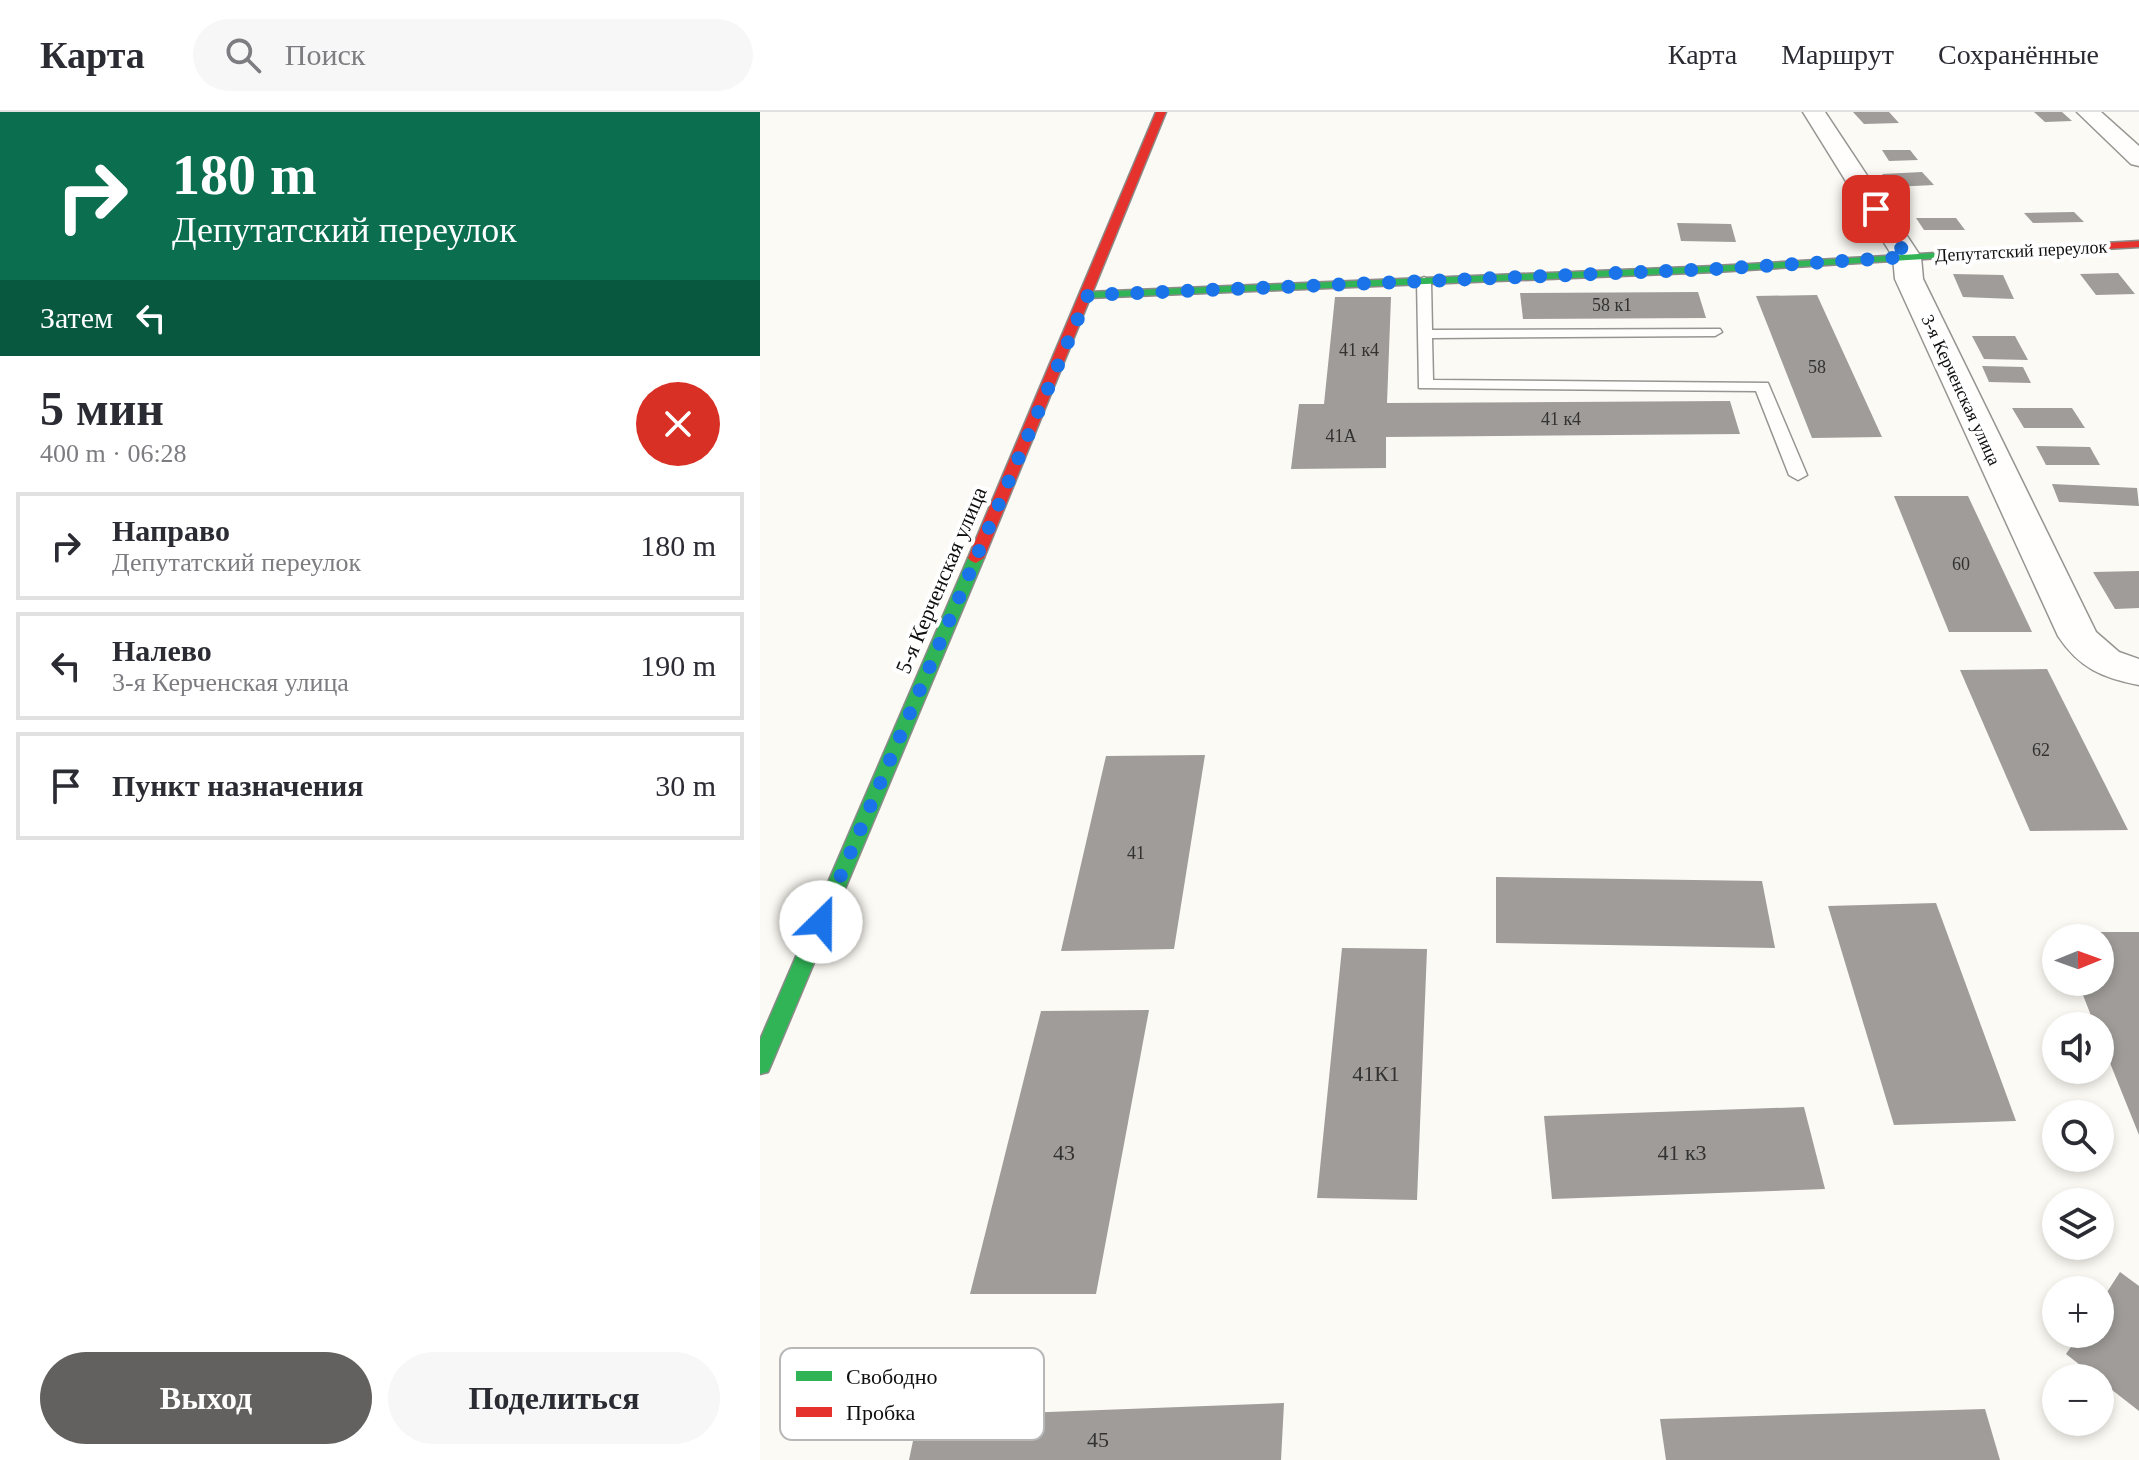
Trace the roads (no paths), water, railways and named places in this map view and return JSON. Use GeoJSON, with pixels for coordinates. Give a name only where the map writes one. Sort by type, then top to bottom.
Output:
{"type":"FeatureCollection","features":[{"type":"Feature","properties":{"kind":"main road","name":"5-я Керченская улица"},"geometry":{"type":"LineString","coordinates":[[760,1065],[1088,295],[1161,112]]}},
{"type":"Feature","properties":{"kind":"main road","name":"Депутатский переулок"},"geometry":{"type":"LineString","coordinates":[[1088,295],[2139,244]]}},
{"type":"Feature","properties":{"kind":"street","name":"3-я Керченская улица"},"geometry":{"type":"LineString","coordinates":[[1814,112],[1907,257],[1909,279],[2078,636],[2088,652],[2124,669]]}},
{"type":"Feature","properties":{"kind":"street"},"geometry":{"type":"LineString","coordinates":[[2088,112],[2139,159]]}},
{"type":"Feature","properties":{"kind":"lane"},"geometry":{"type":"LineString","coordinates":[[1424,281],[1425,385],[1762,386],[1798,475]]}},
{"type":"Feature","properties":{"kind":"lane"},"geometry":{"type":"LineString","coordinates":[[1424,334],[1715,332]]}}]}
